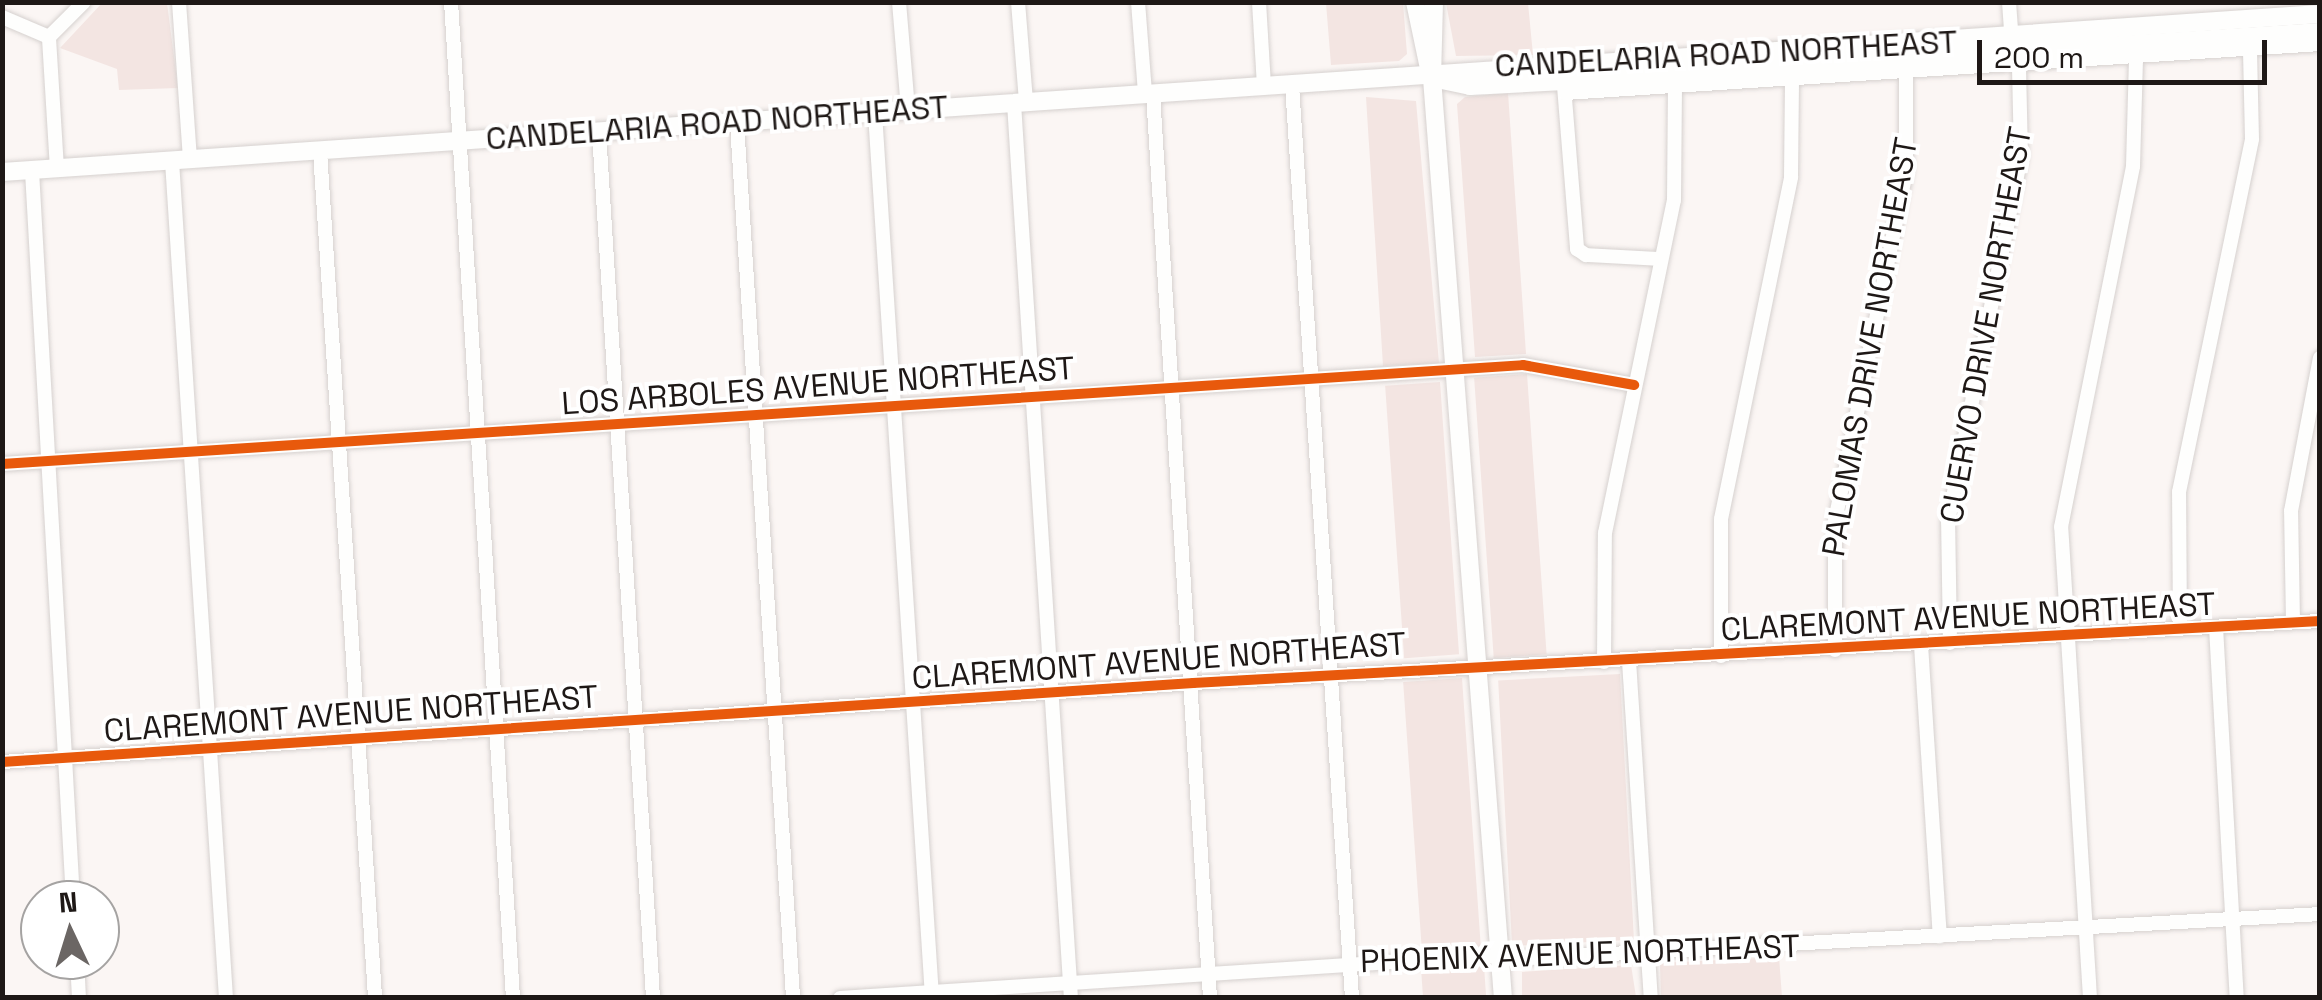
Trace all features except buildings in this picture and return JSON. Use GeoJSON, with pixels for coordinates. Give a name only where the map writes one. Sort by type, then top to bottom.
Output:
{"type":"FeatureCollection","features":[{"type":"Feature","properties":{"kind":"main road"},"geometry":{"type":"LineString","coordinates":[[1415,2],[1419,46],[1432,78]]}},
{"type":"Feature","properties":{"kind":"main road"},"geometry":{"type":"LineString","coordinates":[[1434,2],[1432,78],[1504,998]]}},
{"type":"Feature","properties":{"kind":"main road","name":"CANDELARIA ROAD NORTHEAST"},"geometry":{"type":"LineString","coordinates":[[2015,53],[2320,14]]}},
{"type":"Feature","properties":{"kind":"main road","name":"CANDELARIA ROAD NORTHEAST"},"geometry":{"type":"LineString","coordinates":[[2,172],[1264,86],[1432,78],[1564,79],[2320,32]]}},
{"type":"Feature","properties":{"kind":"street"},"geometry":{"type":"LineString","coordinates":[[58,169],[49,37],[84,2]]}},
{"type":"Feature","properties":{"kind":"street"},"geometry":{"type":"LineString","coordinates":[[179,2],[192,451],[226,998]]}},
{"type":"Feature","properties":{"kind":"street"},"geometry":{"type":"LineString","coordinates":[[451,2],[512,998]]}},
{"type":"Feature","properties":{"kind":"street"},"geometry":{"type":"LineString","coordinates":[[899,2],[908,110]]}},
{"type":"Feature","properties":{"kind":"street"},"geometry":{"type":"LineString","coordinates":[[1018,2],[1034,398],[1070,990]]}},
{"type":"Feature","properties":{"kind":"street"},"geometry":{"type":"LineString","coordinates":[[1138,2],[1174,388],[1210,998]]}},
{"type":"Feature","properties":{"kind":"street"},"geometry":{"type":"LineString","coordinates":[[1259,2],[1264,86]]}},
{"type":"Feature","properties":{"kind":"street","name":"CUERVO DRIVE NORTHEAST"},"geometry":{"type":"LineString","coordinates":[[1950,643],[1948,522],[2022,156],[2009,2]]}},
{"type":"Feature","properties":{"kind":"street"},"geometry":{"type":"LineString","coordinates":[[2,17],[49,37]]}},
{"type":"Feature","properties":{"kind":"street"},"geometry":{"type":"LineString","coordinates":[[1660,258],[1586,255],[1576,249],[1564,79],[1676,86],[1792,79],[1905,59],[2015,53],[2136,58],[2320,44]]}},
{"type":"Feature","properties":{"kind":"street"},"geometry":{"type":"LineString","coordinates":[[2180,629],[2178,506],[2252,139],[2250,49]]}},
{"type":"Feature","properties":{"kind":"street"},"geometry":{"type":"LineString","coordinates":[[2090,998],[2061,527],[2136,149],[2136,58]]}},
{"type":"Feature","properties":{"kind":"street","name":"PALOMAS DRIVE NORTHEAST"},"geometry":{"type":"LineString","coordinates":[[1835,650],[1835,521],[1906,171],[1905,59]]}},
{"type":"Feature","properties":{"kind":"street"},"geometry":{"type":"LineString","coordinates":[[1721,656],[1722,519],[1792,177],[1792,79]]}},
{"type":"Feature","properties":{"kind":"street"},"geometry":{"type":"LineString","coordinates":[[1292,85],[1352,998]]}},
{"type":"Feature","properties":{"kind":"street"},"geometry":{"type":"LineString","coordinates":[[1604,662],[1605,534],[1678,166],[1676,86]]}},
{"type":"Feature","properties":{"kind":"street"},"geometry":{"type":"LineString","coordinates":[[875,113],[932,994]]}},
{"type":"Feature","properties":{"kind":"street"},"geometry":{"type":"LineString","coordinates":[[736,124],[793,998]]}},
{"type":"Feature","properties":{"kind":"street"},"geometry":{"type":"LineString","coordinates":[[599,132],[653,998]]}},
{"type":"Feature","properties":{"kind":"street"},"geometry":{"type":"LineString","coordinates":[[320,151],[375,998]]}},
{"type":"Feature","properties":{"kind":"street"},"geometry":{"type":"LineString","coordinates":[[32,170],[73,880]]}},
{"type":"Feature","properties":{"kind":"street"},"geometry":{"type":"LineString","coordinates":[[2293,622],[2291,511],[2320,358]]}},
{"type":"Feature","properties":{"kind":"street","name":"LOS ARBOLES AVENUE NORTHEAST"},"geometry":{"type":"LineString","coordinates":[[2,464],[1538,364],[1634,385]]}},
{"type":"Feature","properties":{"kind":"street","name":"CLAREMONT AVENUE NORTHEAST"},"geometry":{"type":"LineString","coordinates":[[2,762],[1192,683],[1479,666],[1630,662],[2320,621]]}},
{"type":"Feature","properties":{"kind":"street"},"geometry":{"type":"LineString","coordinates":[[2216,627],[2237,998]]}},
{"type":"Feature","properties":{"kind":"street"},"geometry":{"type":"LineString","coordinates":[[1922,644],[1940,936]]}},
{"type":"Feature","properties":{"kind":"street"},"geometry":{"type":"LineString","coordinates":[[1630,662],[1650,998]]}},
{"type":"Feature","properties":{"kind":"street","name":"PHOENIX AVENUE NORTHEAST"},"geometry":{"type":"LineString","coordinates":[[840,998],[1070,990],[1208,973],[1350,964],[1648,952],[2320,914]]}},
{"type":"Feature","properties":{"kind":"shaded area"},"geometry":{"type":"Polygon","coordinates":[[[102,3],[167,3],[178,88],[119,90],[117,69],[60,48],[102,3]]]}},
{"type":"Feature","properties":{"kind":"shaded area"},"geometry":{"type":"Polygon","coordinates":[[[1326,3],[1403,3],[1407,54],[1399,61],[1331,65],[1326,3]]]}},
{"type":"Feature","properties":{"kind":"shaded area"},"geometry":{"type":"Polygon","coordinates":[[[1446,3],[1528,3],[1533,55],[1456,56],[1446,3]]]}},
{"type":"Feature","properties":{"kind":"shaded area"},"geometry":{"type":"Polygon","coordinates":[[[1508,93],[1526,354],[1475,357],[1457,104],[1465,97],[1508,93]]]}},
{"type":"Feature","properties":{"kind":"shaded area"},"geometry":{"type":"Polygon","coordinates":[[[1366,97],[1416,101],[1439,363],[1383,366],[1366,97]]]}},
{"type":"Feature","properties":{"kind":"shaded area"},"geometry":{"type":"Polygon","coordinates":[[[1527,374],[1547,654],[1494,658],[1474,378],[1527,374]]]}},
{"type":"Feature","properties":{"kind":"shaded area"},"geometry":{"type":"Polygon","coordinates":[[[1440,382],[1459,654],[1404,658],[1385,386],[1440,382]]]}},
{"type":"Feature","properties":{"kind":"shaded area"},"geometry":{"type":"Polygon","coordinates":[[[1620,674],[1634,940],[1512,946],[1498,680],[1620,674]]]}},
{"type":"Feature","properties":{"kind":"shaded area"},"geometry":{"type":"Polygon","coordinates":[[[1462,678],[1481,946],[1422,950],[1403,682],[1462,678]]]}},
{"type":"Feature","properties":{"kind":"shaded area"},"geometry":{"type":"Polygon","coordinates":[[[1779,957],[1782,997],[1661,997],[1660,963],[1779,957]]]}},
{"type":"Feature","properties":{"kind":"shaded area"},"geometry":{"type":"Polygon","coordinates":[[[1631,965],[1636,997],[1522,997],[1522,972],[1631,965]]]}},
{"type":"Feature","properties":{"kind":"shaded area"},"geometry":{"type":"Polygon","coordinates":[[[1484,966],[1486,997],[1423,998],[1421,970],[1484,966]]]}},
{"type":"Feature","properties":{"kind":"cycle path"},"geometry":{"type":"LineString","coordinates":[[2,464],[1523,365],[1634,385]]}},
{"type":"Feature","properties":{"kind":"cycle path"},"geometry":{"type":"LineString","coordinates":[[2,762],[1193,683],[2320,621]]}}]}
